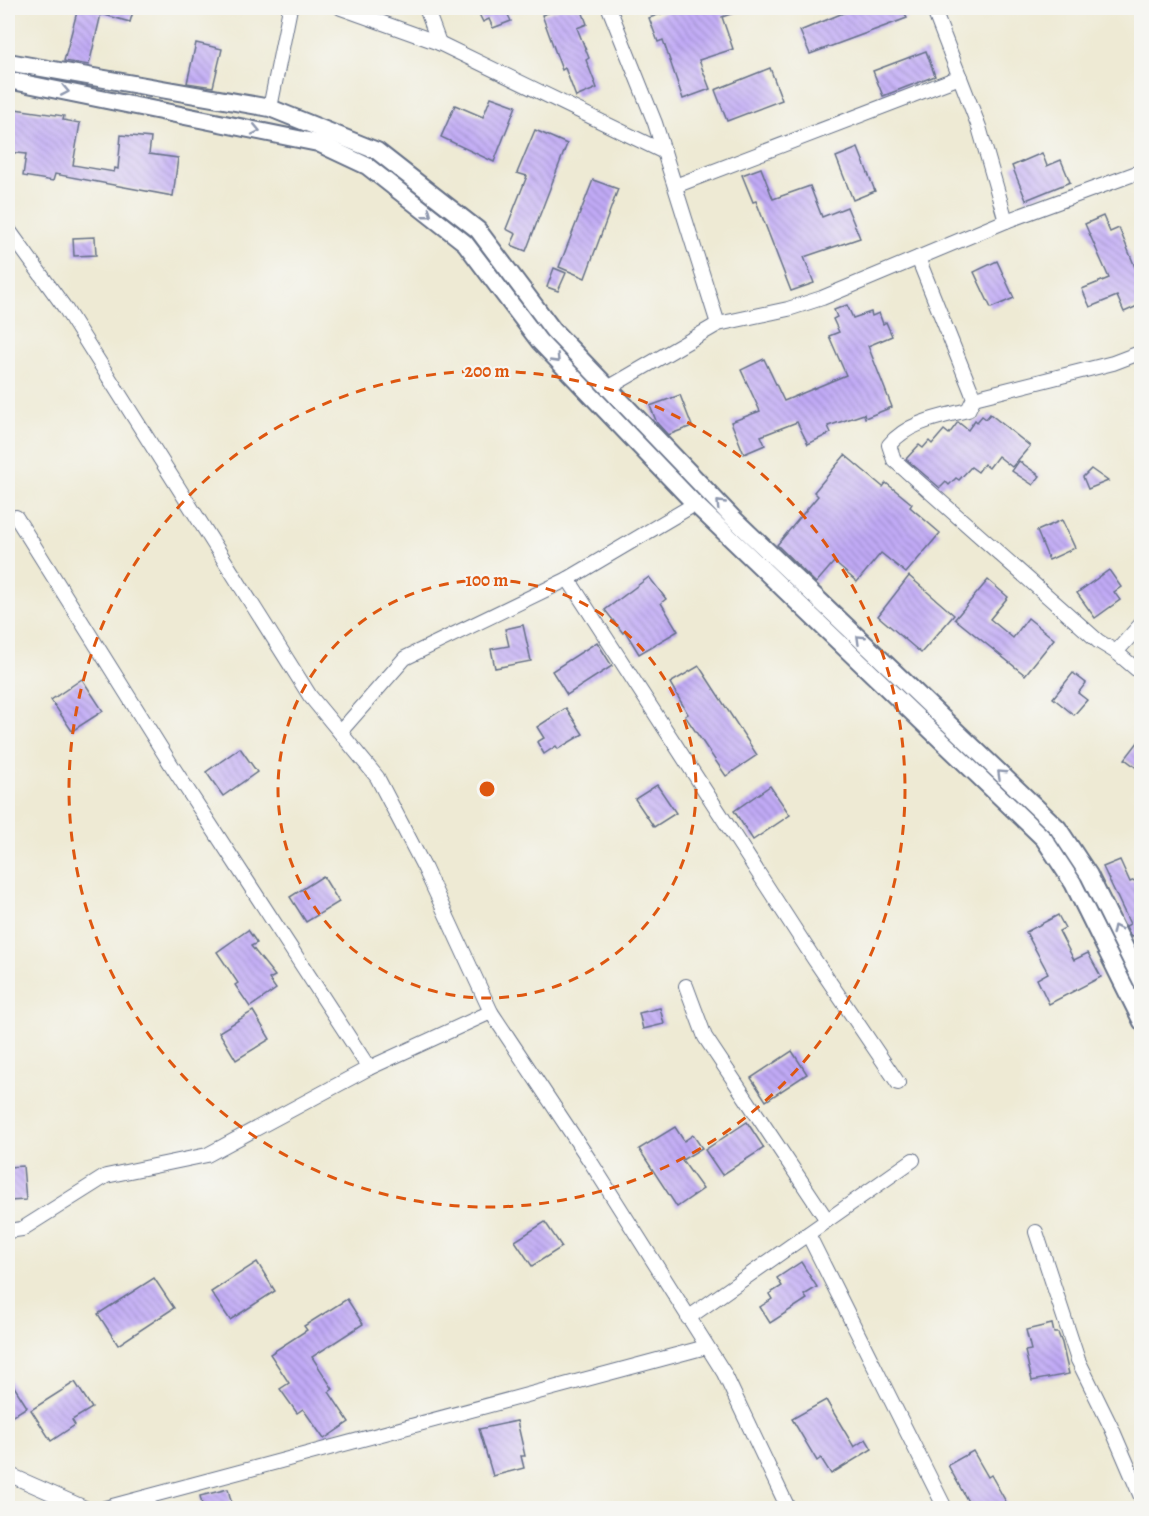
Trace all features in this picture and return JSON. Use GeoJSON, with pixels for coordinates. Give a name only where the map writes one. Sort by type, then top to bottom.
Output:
{"type":"FeatureCollection","features":[{"type":"Feature","properties":{"kind":"street"},"geometry":{"type":"LineString","coordinates":[[270,108],[290,8]]}},
{"type":"Feature","properties":{"kind":"street"},"geometry":{"type":"LineString","coordinates":[[341,8],[439,43],[664,152]]}},
{"type":"Feature","properties":{"kind":"street"},"geometry":{"type":"LineString","coordinates":[[426,8],[439,43]]}},
{"type":"Feature","properties":{"kind":"street"},"geometry":{"type":"LineString","coordinates":[[609,8],[664,152],[718,324]]}},
{"type":"Feature","properties":{"kind":"street"},"geometry":{"type":"LineString","coordinates":[[933,8],[979,127],[1006,221]]}},
{"type":"Feature","properties":{"kind":"street"},"geometry":{"type":"LineString","coordinates":[[8,62],[270,108],[376,151],[478,230],[553,330],[732,517],[1058,828],[1089,874],[1142,982]]}},
{"type":"Feature","properties":{"kind":"street"},"geometry":{"type":"LineString","coordinates":[[675,186],[960,77]]}},
{"type":"Feature","properties":{"kind":"street"},"geometry":{"type":"LineString","coordinates":[[8,80],[318,143],[367,166],[465,243],[539,341],[694,504],[1044,839],[1073,883],[1142,1022]]}},
{"type":"Feature","properties":{"kind":"street"},"geometry":{"type":"LineString","coordinates":[[608,388],[718,324],[788,309],[822,298],[1006,221],[1142,171]]}},
{"type":"Feature","properties":{"kind":"street"},"geometry":{"type":"LineString","coordinates":[[8,229],[65,308],[310,696],[377,777],[425,869],[490,1012],[592,1164],[724,1373],[788,1509]]}},
{"type":"Feature","properties":{"kind":"street"},"geometry":{"type":"LineString","coordinates":[[918,258],[974,398],[968,410],[919,423],[896,436],[889,445],[894,460],[1098,641],[1116,652],[1142,674]]}},
{"type":"Feature","properties":{"kind":"street"},"geometry":{"type":"LineString","coordinates":[[974,398],[1113,363],[1142,352]]}},
{"type":"Feature","properties":{"kind":"street"},"geometry":{"type":"LineString","coordinates":[[340,732],[405,658],[568,579],[694,504]]}},
{"type":"Feature","properties":{"kind":"street"},"geometry":{"type":"LineString","coordinates":[[16,517],[172,766],[369,1068]]}},
{"type":"Feature","properties":{"kind":"street"},"geometry":{"type":"LineString","coordinates":[[568,579],[814,959],[898,1083]]}},
{"type":"Feature","properties":{"kind":"street"},"geometry":{"type":"LineString","coordinates":[[1116,652],[1142,622]]}},
{"type":"Feature","properties":{"kind":"street"},"geometry":{"type":"LineString","coordinates":[[686,986],[705,1037],[827,1220]]}},
{"type":"Feature","properties":{"kind":"street"},"geometry":{"type":"LineString","coordinates":[[8,1231],[22,1229],[106,1176],[207,1155],[369,1068],[490,1012]]}},
{"type":"Feature","properties":{"kind":"street"},"geometry":{"type":"LineString","coordinates":[[688,1318],[914,1160]]}},
{"type":"Feature","properties":{"kind":"street"},"geometry":{"type":"LineString","coordinates":[[1036,1232],[1078,1360],[1112,1429],[1142,1499]]}},
{"type":"Feature","properties":{"kind":"street"},"geometry":{"type":"LineString","coordinates":[[808,1234],[945,1509]]}},
{"type":"Feature","properties":{"kind":"street"},"geometry":{"type":"LineString","coordinates":[[105,1509],[706,1347]]}},
{"type":"Feature","properties":{"kind":"street"},"geometry":{"type":"LineString","coordinates":[[8,1474],[85,1509]]}},
{"type":"Feature","properties":{"kind":"building"},"geometry":{"type":"Polygon","coordinates":[[[78,8],[134,8],[130,22],[101,14],[89,65],[64,61],[78,8]]]}},
{"type":"Feature","properties":{"kind":"building"},"geometry":{"type":"Polygon","coordinates":[[[476,8],[515,8],[506,11],[511,21],[493,28],[489,19],[483,22],[476,8]]]}},
{"type":"Feature","properties":{"kind":"building"},"geometry":{"type":"Polygon","coordinates":[[[562,8],[581,8],[587,24],[577,28],[589,58],[586,60],[597,88],[576,97],[565,68],[562,70],[542,15],[562,8]]]}},
{"type":"Feature","properties":{"kind":"building"},"geometry":{"type":"Polygon","coordinates":[[[677,8],[745,9],[722,17],[733,49],[699,60],[710,89],[683,99],[663,40],[658,42],[649,18],[677,8]]]}},
{"type":"Feature","properties":{"kind":"building"},"geometry":{"type":"Polygon","coordinates":[[[847,8],[902,8],[907,18],[810,54],[800,31],[848,11],[847,8]]]}},
{"type":"Feature","properties":{"kind":"building"},"geometry":{"type":"Polygon","coordinates":[[[196,43],[222,49],[213,87],[187,83],[196,43]]]}},
{"type":"Feature","properties":{"kind":"building"},"geometry":{"type":"Polygon","coordinates":[[[926,51],[935,76],[883,96],[873,71],[926,51]]]}},
{"type":"Feature","properties":{"kind":"building"},"geometry":{"type":"Polygon","coordinates":[[[770,68],[782,100],[727,121],[715,90],[770,68]]]}},
{"type":"Feature","properties":{"kind":"building"},"geometry":{"type":"Polygon","coordinates":[[[491,97],[516,106],[494,162],[441,137],[455,105],[483,117],[491,97]]]}},
{"type":"Feature","properties":{"kind":"building"},"geometry":{"type":"Polygon","coordinates":[[[8,108],[64,116],[63,120],[80,123],[73,165],[114,172],[115,168],[118,169],[121,135],[151,138],[149,154],[178,158],[173,196],[55,174],[53,181],[23,176],[26,154],[8,152],[8,108]]]}},
{"type":"Feature","properties":{"kind":"building"},"geometry":{"type":"Polygon","coordinates":[[[535,130],[567,144],[526,251],[511,245],[516,234],[506,229],[527,176],[517,173],[535,130]]]}},
{"type":"Feature","properties":{"kind":"building"},"geometry":{"type":"Polygon","coordinates":[[[858,148],[875,191],[853,200],[836,157],[858,148]]]}},
{"type":"Feature","properties":{"kind":"building"},"geometry":{"type":"Polygon","coordinates":[[[1042,153],[1047,166],[1061,160],[1070,182],[1026,200],[1012,166],[1042,153]]]}},
{"type":"Feature","properties":{"kind":"building"},"geometry":{"type":"Polygon","coordinates":[[[761,168],[773,199],[810,186],[822,217],[847,207],[860,238],[804,257],[814,283],[791,291],[756,201],[753,202],[742,175],[761,168]]]}},
{"type":"Feature","properties":{"kind":"building"},"geometry":{"type":"Polygon","coordinates":[[[593,180],[618,189],[585,278],[559,267],[593,180]]]}},
{"type":"Feature","properties":{"kind":"building"},"geometry":{"type":"Polygon","coordinates":[[[1103,216],[1110,232],[1119,228],[1142,284],[1142,304],[1124,312],[1117,296],[1090,307],[1082,289],[1109,278],[1085,224],[1103,216]]]}},
{"type":"Feature","properties":{"kind":"building"},"geometry":{"type":"Polygon","coordinates":[[[95,237],[96,255],[74,256],[73,238],[95,237]]]}},
{"type":"Feature","properties":{"kind":"building"},"geometry":{"type":"Polygon","coordinates":[[[997,261],[1014,298],[991,308],[974,272],[997,261]]]}},
{"type":"Feature","properties":{"kind":"building"},"geometry":{"type":"Polygon","coordinates":[[[554,268],[566,273],[558,291],[547,287],[554,268]]]}},
{"type":"Feature","properties":{"kind":"building"},"geometry":{"type":"Polygon","coordinates":[[[847,305],[853,318],[871,312],[872,316],[879,313],[883,324],[886,322],[892,336],[868,346],[892,407],[865,418],[864,414],[828,426],[831,433],[808,444],[797,422],[761,436],[765,445],[744,454],[731,422],[760,411],[741,370],[764,359],[784,401],[846,375],[829,336],[839,332],[833,319],[837,317],[834,310],[847,305]]]}},
{"type":"Feature","properties":{"kind":"building"},"geometry":{"type":"Polygon","coordinates":[[[680,395],[692,426],[668,435],[657,423],[650,406],[680,395]]]}},
{"type":"Feature","properties":{"kind":"building"},"geometry":{"type":"Polygon","coordinates":[[[990,414],[1030,446],[1012,467],[998,456],[989,468],[984,464],[978,472],[971,467],[959,480],[956,478],[949,485],[946,482],[940,488],[906,459],[919,445],[923,448],[929,441],[932,444],[944,430],[949,434],[958,422],[968,430],[975,420],[977,422],[982,416],[986,419],[990,414]]]}},
{"type":"Feature","properties":{"kind":"building"},"geometry":{"type":"Polygon","coordinates":[[[845,455],[883,487],[886,483],[900,494],[912,504],[910,507],[940,533],[906,573],[881,553],[857,582],[834,562],[816,583],[777,545],[818,496],[814,492],[845,455]]]}},
{"type":"Feature","properties":{"kind":"building"},"geometry":{"type":"Polygon","coordinates":[[[1019,461],[1040,476],[1033,485],[1012,471],[1019,461]]]}},
{"type":"Feature","properties":{"kind":"building"},"geometry":{"type":"Polygon","coordinates":[[[1091,469],[1108,481],[1088,489],[1083,477],[1091,469]]]}},
{"type":"Feature","properties":{"kind":"building"},"geometry":{"type":"Polygon","coordinates":[[[1062,520],[1075,548],[1049,560],[1037,531],[1062,520]]]}},
{"type":"Feature","properties":{"kind":"building"},"geometry":{"type":"Polygon","coordinates":[[[1109,570],[1121,587],[1114,592],[1120,600],[1095,618],[1077,593],[1109,570]]]}},
{"type":"Feature","properties":{"kind":"building"},"geometry":{"type":"Polygon","coordinates":[[[909,576],[954,615],[921,653],[878,616],[909,576]]]}},
{"type":"Feature","properties":{"kind":"building"},"geometry":{"type":"Polygon","coordinates":[[[649,577],[666,599],[661,603],[678,631],[639,654],[625,631],[623,633],[605,610],[649,577]]]}},
{"type":"Feature","properties":{"kind":"building"},"geometry":{"type":"Polygon","coordinates":[[[988,580],[1008,597],[990,619],[1013,638],[1028,618],[1054,639],[1025,675],[955,619],[988,580]]]}},
{"type":"Feature","properties":{"kind":"building"},"geometry":{"type":"Polygon","coordinates":[[[523,625],[531,661],[495,668],[491,649],[509,646],[505,629],[523,625]]]}},
{"type":"Feature","properties":{"kind":"building"},"geometry":{"type":"Polygon","coordinates":[[[597,642],[612,666],[567,695],[552,671],[597,642]]]}},
{"type":"Feature","properties":{"kind":"building"},"geometry":{"type":"Polygon","coordinates":[[[699,666],[757,755],[726,776],[685,716],[688,714],[670,683],[699,666]]]}},
{"type":"Feature","properties":{"kind":"building"},"geometry":{"type":"Polygon","coordinates":[[[1073,673],[1086,683],[1078,693],[1087,700],[1074,715],[1053,698],[1073,673]]]}},
{"type":"Feature","properties":{"kind":"building"},"geometry":{"type":"Polygon","coordinates":[[[82,679],[103,711],[72,731],[51,700],[82,679]]]}},
{"type":"Feature","properties":{"kind":"building"},"geometry":{"type":"Polygon","coordinates":[[[566,708],[583,734],[558,749],[556,746],[544,754],[537,742],[544,738],[537,727],[566,708]]]}},
{"type":"Feature","properties":{"kind":"building"},"geometry":{"type":"Polygon","coordinates":[[[1142,737],[1142,772],[1125,759],[1142,737]]]}},
{"type":"Feature","properties":{"kind":"building"},"geometry":{"type":"Polygon","coordinates":[[[240,748],[257,772],[223,796],[206,772],[240,748]]]}},
{"type":"Feature","properties":{"kind":"building"},"geometry":{"type":"Polygon","coordinates":[[[657,785],[676,813],[654,827],[635,799],[657,785]]]}},
{"type":"Feature","properties":{"kind":"building"},"geometry":{"type":"Polygon","coordinates":[[[770,786],[790,815],[753,840],[734,811],[770,786]]]}},
{"type":"Feature","properties":{"kind":"building"},"geometry":{"type":"Polygon","coordinates":[[[1120,860],[1130,882],[1135,880],[1142,896],[1142,951],[1135,936],[1131,937],[1126,926],[1130,924],[1103,867],[1120,860]]]}},
{"type":"Feature","properties":{"kind":"building"},"geometry":{"type":"Polygon","coordinates":[[[323,876],[339,902],[306,922],[290,897],[323,876]]]}},
{"type":"Feature","properties":{"kind":"building"},"geometry":{"type":"Polygon","coordinates":[[[1058,915],[1065,928],[1059,931],[1074,960],[1088,953],[1101,977],[1049,1004],[1037,979],[1048,973],[1026,932],[1058,915]]]}},
{"type":"Feature","properties":{"kind":"building"},"geometry":{"type":"Polygon","coordinates":[[[248,930],[257,943],[251,946],[275,976],[269,979],[276,989],[250,1007],[235,985],[238,983],[217,952],[248,930]]]}},
{"type":"Feature","properties":{"kind":"building"},"geometry":{"type":"Polygon","coordinates":[[[660,1008],[664,1024],[643,1029],[639,1013],[660,1008]]]}},
{"type":"Feature","properties":{"kind":"building"},"geometry":{"type":"Polygon","coordinates":[[[253,1011],[270,1039],[236,1060],[219,1032],[253,1011]]]}},
{"type":"Feature","properties":{"kind":"building"},"geometry":{"type":"Polygon","coordinates":[[[792,1051],[807,1074],[766,1101],[751,1078],[792,1051]]]}},
{"type":"Feature","properties":{"kind":"building"},"geometry":{"type":"Polygon","coordinates":[[[747,1122],[764,1148],[722,1175],[705,1150],[747,1122]]]}},
{"type":"Feature","properties":{"kind":"building"},"geometry":{"type":"Polygon","coordinates":[[[675,1127],[684,1141],[693,1135],[702,1148],[682,1160],[703,1189],[677,1207],[639,1149],[675,1127]]]}},
{"type":"Feature","properties":{"kind":"building"},"geometry":{"type":"Polygon","coordinates":[[[23,1166],[26,1200],[8,1201],[8,1167],[23,1166]]]}},
{"type":"Feature","properties":{"kind":"building"},"geometry":{"type":"Polygon","coordinates":[[[545,1222],[562,1247],[532,1266],[515,1241],[545,1222]]]}},
{"type":"Feature","properties":{"kind":"building"},"geometry":{"type":"Polygon","coordinates":[[[257,1262],[275,1291],[230,1320],[211,1292],[257,1262]]]}},
{"type":"Feature","properties":{"kind":"building"},"geometry":{"type":"Polygon","coordinates":[[[801,1262],[817,1287],[804,1295],[807,1299],[770,1323],[760,1307],[772,1299],[769,1294],[782,1286],[777,1278],[801,1262]]]}},
{"type":"Feature","properties":{"kind":"building"},"geometry":{"type":"Polygon","coordinates":[[[154,1278],[174,1308],[118,1345],[98,1314],[154,1278]]]}},
{"type":"Feature","properties":{"kind":"building"},"geometry":{"type":"Polygon","coordinates":[[[347,1299],[363,1324],[312,1357],[333,1389],[329,1392],[349,1422],[324,1439],[303,1409],[297,1413],[280,1389],[289,1383],[270,1354],[307,1330],[304,1326],[347,1299]]]}},
{"type":"Feature","properties":{"kind":"building"},"geometry":{"type":"Polygon","coordinates":[[[1052,1324],[1054,1333],[1058,1333],[1062,1343],[1069,1374],[1032,1381],[1025,1351],[1031,1350],[1026,1330],[1052,1324]]]}},
{"type":"Feature","properties":{"kind":"building"},"geometry":{"type":"Polygon","coordinates":[[[8,1377],[27,1407],[8,1419],[8,1377]]]}},
{"type":"Feature","properties":{"kind":"building"},"geometry":{"type":"Polygon","coordinates":[[[75,1382],[92,1408],[72,1420],[75,1425],[51,1441],[31,1410],[75,1382]]]}},
{"type":"Feature","properties":{"kind":"building"},"geometry":{"type":"Polygon","coordinates":[[[826,1400],[854,1447],[866,1439],[872,1449],[831,1474],[821,1458],[817,1461],[792,1419],[826,1400]]]}},
{"type":"Feature","properties":{"kind":"building"},"geometry":{"type":"Polygon","coordinates":[[[517,1421],[525,1456],[521,1456],[524,1468],[493,1476],[479,1429],[517,1421]]]}},
{"type":"Feature","properties":{"kind":"building"},"geometry":{"type":"Polygon","coordinates":[[[973,1451],[988,1477],[991,1475],[1010,1509],[972,1509],[948,1465],[973,1451]]]}},
{"type":"Feature","properties":{"kind":"building"},"geometry":{"type":"Polygon","coordinates":[[[228,1489],[233,1509],[203,1509],[200,1496],[228,1489]]]}}]}
